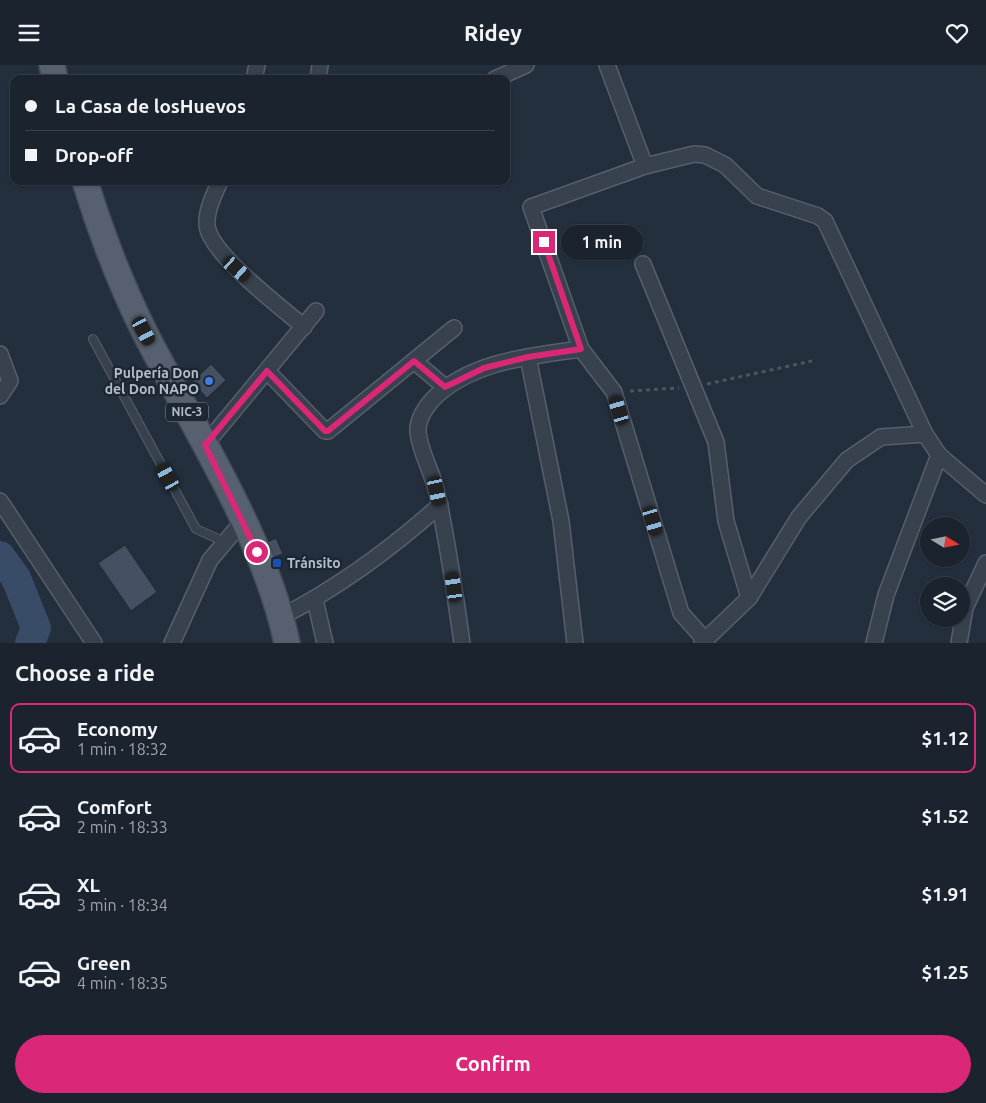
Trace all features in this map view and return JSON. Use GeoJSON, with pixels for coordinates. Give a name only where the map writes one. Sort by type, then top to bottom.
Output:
{"type":"FeatureCollection","features":[{"type":"Feature","properties":{"kind":"main road","name":"NIC-3"},"geometry":{"type":"LineString","coordinates":[[86,185],[101,233],[144,331],[205,445],[266,571],[281,617],[287,643]]}},
{"type":"Feature","properties":{"kind":"street"},"geometry":{"type":"LineString","coordinates":[[503,75],[526,65]]}},
{"type":"Feature","properties":{"kind":"street"},"geometry":{"type":"LineString","coordinates":[[607,65],[645,166]]}},
{"type":"Feature","properties":{"kind":"street"},"geometry":{"type":"LineString","coordinates":[[925,434],[881,437],[847,460],[799,517],[749,598],[704,641],[681,613],[614,392],[581,349],[531,207],[645,166],[694,155],[705,155],[725,165],[757,196],[818,215],[824,221],[925,434],[939,455],[986,495]]}},
{"type":"Feature","properties":{"kind":"street"},"geometry":{"type":"LineString","coordinates":[[218,185],[209,209],[207,227],[218,247],[237,269],[304,327]]}},
{"type":"Feature","properties":{"kind":"street"},"geometry":{"type":"LineString","coordinates":[[643,264],[716,443],[726,521],[749,598]]}},
{"type":"Feature","properties":{"kind":"street"},"geometry":{"type":"LineString","coordinates":[[205,445],[316,311]]}},
{"type":"Feature","properties":{"kind":"street"},"geometry":{"type":"LineString","coordinates":[[267,371],[325,431],[328,431],[454,328]]}},
{"type":"Feature","properties":{"kind":"street"},"geometry":{"type":"LineString","coordinates":[[462,643],[440,505],[434,477],[423,451],[418,431],[423,410],[445,387],[484,368],[528,357],[581,349]]}},
{"type":"Feature","properties":{"kind":"street"},"geometry":{"type":"LineString","coordinates":[[0,354],[10,381],[0,396]]}},
{"type":"Feature","properties":{"kind":"street"},"geometry":{"type":"LineString","coordinates":[[528,357],[562,521],[575,643]]}},
{"type":"Feature","properties":{"kind":"street"},"geometry":{"type":"LineString","coordinates":[[414,361],[445,387]]}},
{"type":"Feature","properties":{"kind":"street"},"geometry":{"type":"LineString","coordinates":[[874,643],[886,595],[939,455]]}},
{"type":"Feature","properties":{"kind":"street"},"geometry":{"type":"LineString","coordinates":[[0,501],[94,643]]}},
{"type":"Feature","properties":{"kind":"street"},"geometry":{"type":"LineString","coordinates":[[281,617],[315,600],[407,534],[440,505]]}},
{"type":"Feature","properties":{"kind":"street"},"geometry":{"type":"LineString","coordinates":[[172,643],[210,560],[243,521]]}},
{"type":"Feature","properties":{"kind":"street"},"geometry":{"type":"LineString","coordinates":[[958,643],[965,608],[986,563]]}},
{"type":"Feature","properties":{"kind":"street"},"geometry":{"type":"LineString","coordinates":[[315,600],[325,643]]}},
{"type":"Feature","properties":{"kind":"lane"},"geometry":{"type":"LineString","coordinates":[[93,339],[196,529],[225,542]]}},
{"type":"Feature","properties":{"kind":"path"},"geometry":{"type":"LineString","coordinates":[[614,392],[693,387],[812,361]]}},
{"type":"Feature","properties":{"kind":"building","name":"Pulpería Don del Don NAPO"},"geometry":{"type":"Polygon","coordinates":[[[211,364],[226,380],[207,398],[192,382],[211,364]]]}},
{"type":"Feature","properties":{"kind":"building"},"geometry":{"type":"Polygon","coordinates":[[[276,538],[283,554],[274,557],[268,542],[276,538]]]}},
{"type":"Feature","properties":{"kind":"building"},"geometry":{"type":"Polygon","coordinates":[[[125,545],[157,592],[131,611],[98,563],[125,545]]]}},
{"type":"Feature","properties":{"kind":"waterway"},"geometry":{"type":"LineString","coordinates":[[0,556],[16,578],[36,628],[30,643]]}},
{"type":"Feature","properties":{"kind":"place","name":"Pulpería Don del Don NAPO"},"geometry":{"type":"Point","coordinates":[209,381]}},
{"type":"Feature","properties":{"kind":"place","name":"Tránsito"},"geometry":{"type":"Point","coordinates":[277,563]}},
{"type":"Feature","properties":{"kind":"route"},"geometry":{"type":"LineString","coordinates":[[257,552],[205,445],[267,371],[325,431],[328,431],[379,387],[414,361],[445,387],[484,368],[528,357],[581,349],[544,242]]}}]}
